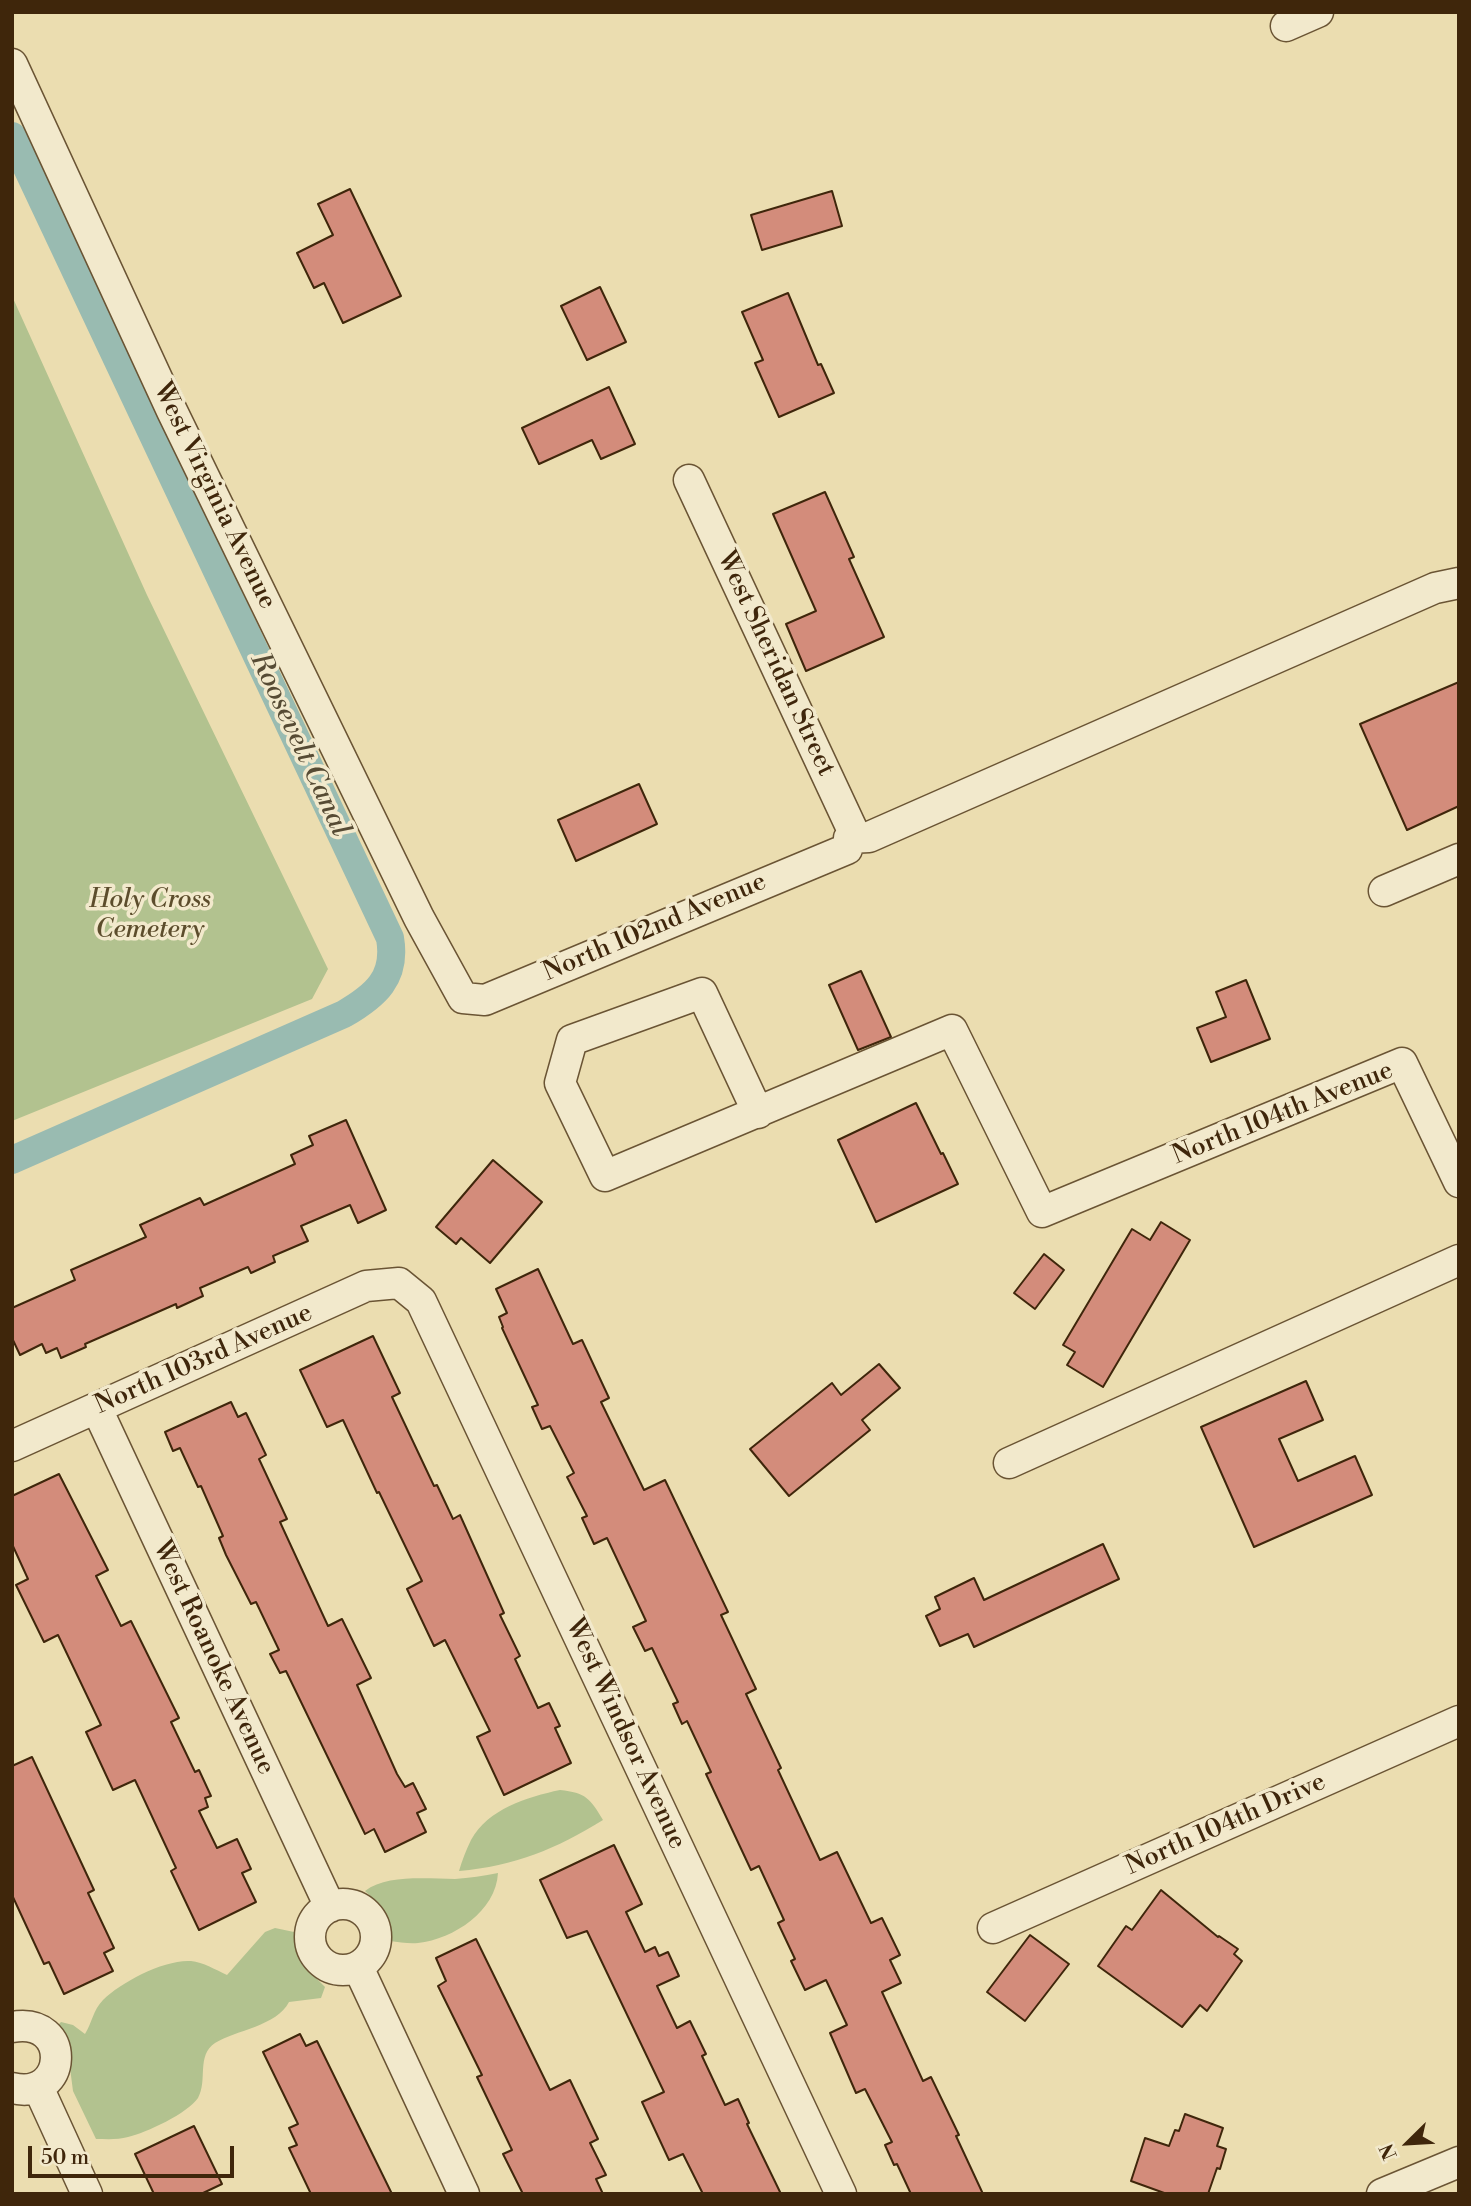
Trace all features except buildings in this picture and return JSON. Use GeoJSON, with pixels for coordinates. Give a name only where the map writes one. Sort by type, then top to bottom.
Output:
{"type":"FeatureCollection","features":[{"type":"Feature","properties":{"kind":"street"},"geometry":{"type":"LineString","coordinates":[[1286,26],[1318,12]]}},
{"type":"Feature","properties":{"kind":"street","name":"West Virginia Avenue"},"geometry":{"type":"LineString","coordinates":[[12,64],[172,411],[419,918],[463,998]]}},
{"type":"Feature","properties":{"kind":"street","name":"West Sheridan Street"},"geometry":{"type":"LineString","coordinates":[[689,480],[852,829],[848,843]]}},
{"type":"Feature","properties":{"kind":"street","name":"North 102nd Avenue"},"geometry":{"type":"LineString","coordinates":[[463,998],[485,1000],[848,843],[869,837],[1423,593],[1459,583]]}},
{"type":"Feature","properties":{"kind":"street"},"geometry":{"type":"LineString","coordinates":[[1384,891],[1459,859]]}},
{"type":"Feature","properties":{"kind":"street"},"geometry":{"type":"LineString","coordinates":[[702,993],[758,1113],[605,1176],[560,1083],[572,1040],[702,993]]}},
{"type":"Feature","properties":{"kind":"street","name":"North 104th Avenue"},"geometry":{"type":"LineString","coordinates":[[758,1113],[952,1030],[1042,1212],[1402,1063],[1459,1182]]}},
{"type":"Feature","properties":{"kind":"street"},"geometry":{"type":"LineString","coordinates":[[1009,1463],[1459,1260]]}},
{"type":"Feature","properties":{"kind":"street","name":"North 103rd Avenue"},"geometry":{"type":"LineString","coordinates":[[12,1447],[366,1286],[399,1283]]}},
{"type":"Feature","properties":{"kind":"street","name":"West Windsor Avenue"},"geometry":{"type":"LineString","coordinates":[[399,1283],[421,1301],[841,2194]]}},
{"type":"Feature","properties":{"kind":"street","name":"West Roanoke Avenue"},"geometry":{"type":"LineString","coordinates":[[97,1409],[330,1907]]}},
{"type":"Feature","properties":{"kind":"street","name":"North 104th Drive"},"geometry":{"type":"LineString","coordinates":[[993,1928],[1459,1721]]}},
{"type":"Feature","properties":{"kind":"street"},"geometry":{"type":"LineString","coordinates":[[341,1904],[362,1910],[375,1929],[373,1951],[358,1967],[337,1970],[319,1960],[313,1951],[310,1931],[321,1913],[330,1907],[341,1904]]}},
{"type":"Feature","properties":{"kind":"street"},"geometry":{"type":"LineString","coordinates":[[358,1967],[464,2194]]}},
{"type":"Feature","properties":{"kind":"street"},"geometry":{"type":"LineString","coordinates":[[12,2027],[25,2025],[39,2028],[53,2043],[56,2064],[46,2082],[25,2087],[87,2194]]}},
{"type":"Feature","properties":{"kind":"street"},"geometry":{"type":"LineString","coordinates":[[1382,2194],[1459,2162]]}},
{"type":"Feature","properties":{"kind":"green space","name":"Holy Cross Cemetery"},"geometry":{"type":"Polygon","coordinates":[[[12,296],[147,595],[328,969],[312,999],[12,1121],[12,296]]]}},
{"type":"Feature","properties":{"kind":"green space"},"geometry":{"type":"Polygon","coordinates":[[[560,1790],[582,1795],[594,1806],[603,1820],[552,1848],[499,1865],[459,1871],[471,1840],[487,1820],[509,1806],[560,1790]]]}},
{"type":"Feature","properties":{"kind":"green space"},"geometry":{"type":"Polygon","coordinates":[[[498,1873],[490,1899],[471,1921],[445,1936],[418,1943],[390,1941],[382,1914],[365,1891],[396,1880],[455,1879],[498,1873]]]}},
{"type":"Feature","properties":{"kind":"green space"},"geometry":{"type":"Polygon","coordinates":[[[275,1928],[294,1932],[297,1949],[307,1969],[325,1987],[321,1998],[289,2002],[275,2017],[266,2022],[215,2043],[209,2048],[204,2061],[198,2098],[176,2116],[136,2135],[120,2139],[96,2139],[73,2091],[67,2045],[58,2025],[61,2022],[73,2025],[85,2034],[97,2008],[111,1993],[144,1973],[169,1964],[191,1961],[227,1975],[265,1932],[275,1928]]]}},
{"type":"Feature","properties":{"kind":"waterway","name":"Roosevelt Canal"},"geometry":{"type":"LineString","coordinates":[[12,136],[390,938],[391,952],[387,975],[381,984],[374,993],[344,1014],[12,1160]]}}]}
